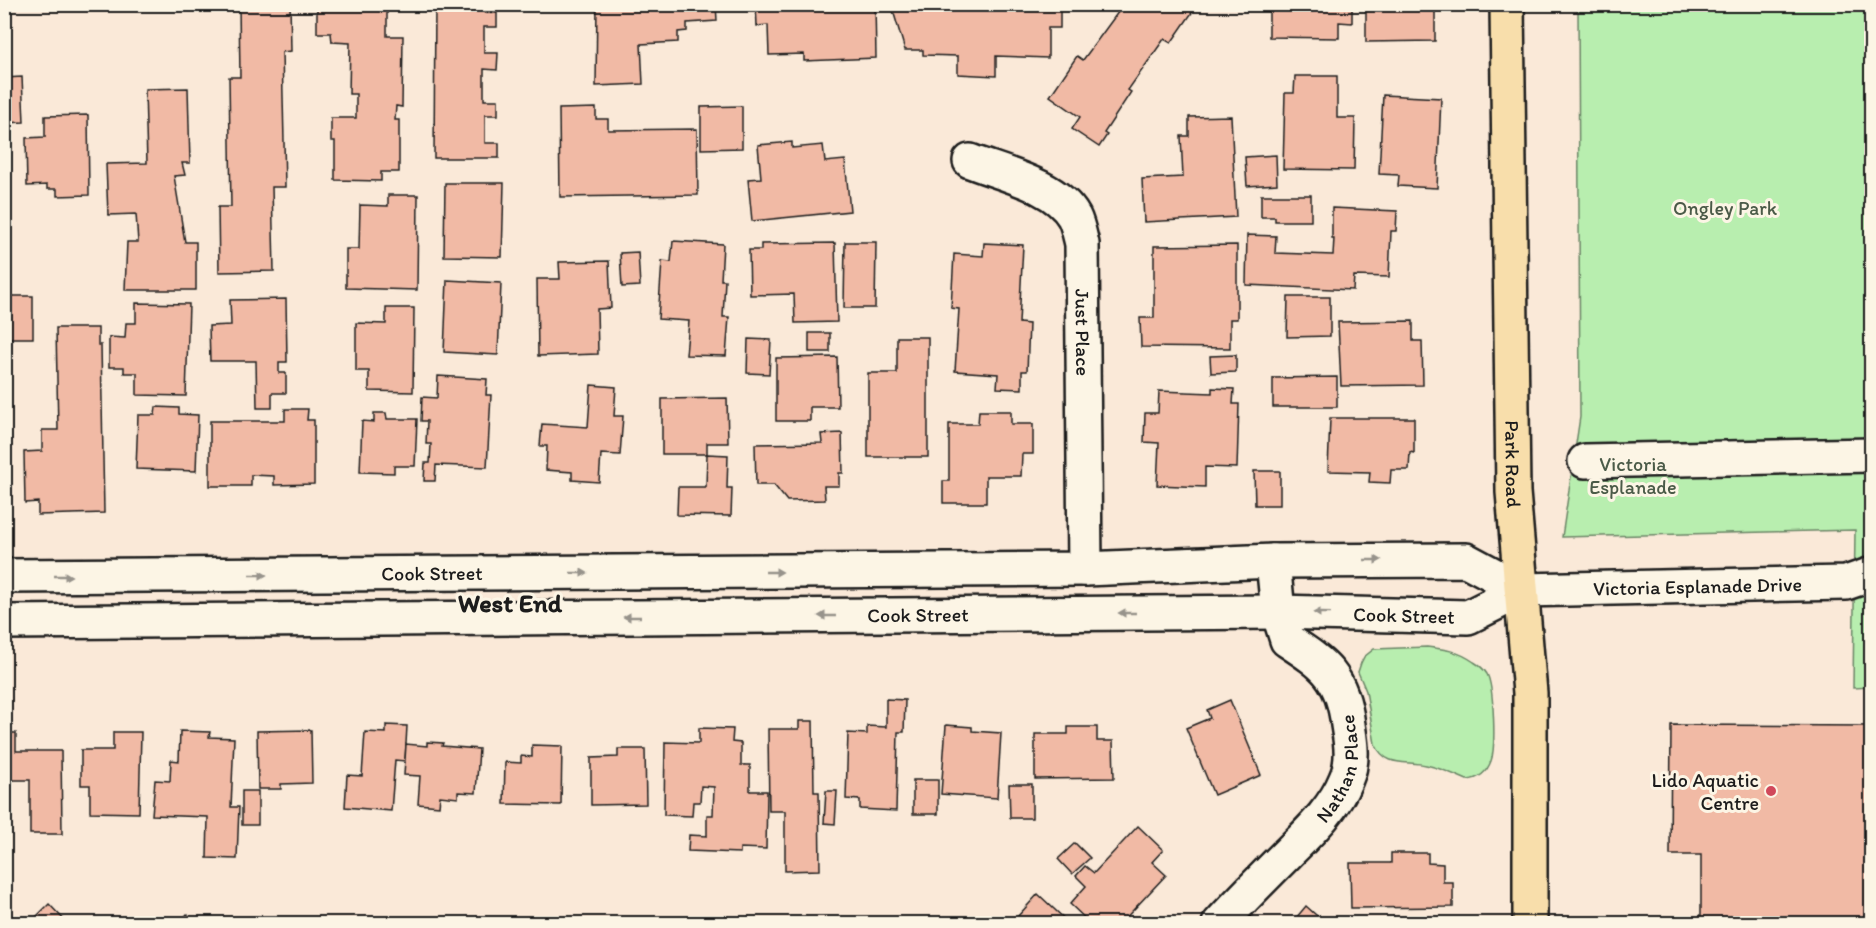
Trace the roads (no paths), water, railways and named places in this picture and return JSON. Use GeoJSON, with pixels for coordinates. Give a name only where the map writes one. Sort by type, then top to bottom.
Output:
{"type":"FeatureCollection","features":[{"type":"Feature","properties":{"kind":"main road","name":"Park Road"},"geometry":{"type":"LineString","coordinates":[[1507,4],[1513,492],[1530,693],[1530,924]]}},
{"type":"Feature","properties":{"kind":"street","name":"Just Place"},"geometry":{"type":"LineString","coordinates":[[970,161],[1058,198],[1075,218],[1082,244],[1084,569]]}},
{"type":"Feature","properties":{"kind":"street"},"geometry":{"type":"LineString","coordinates":[[1585,461],[1872,455]]}},
{"type":"Feature","properties":{"kind":"street","name":"Cook Street"},"geometry":{"type":"LineString","coordinates":[[4,576],[1084,569],[1273,561],[1466,560],[1522,590]]}},
{"type":"Feature","properties":{"kind":"street","name":"Nathan Place"},"geometry":{"type":"LineString","coordinates":[[1219,924],[1318,822],[1336,799],[1347,778],[1352,757],[1346,704],[1335,678],[1315,658],[1287,640],[1278,612],[1273,561]]}},
{"type":"Feature","properties":{"kind":"street"},"geometry":{"type":"LineString","coordinates":[[530,574],[533,618]]}},
{"type":"Feature","properties":{"kind":"street","name":"Victoria Esplanade Drive"},"geometry":{"type":"LineString","coordinates":[[1522,590],[1846,583],[1872,574]]}},
{"type":"Feature","properties":{"kind":"street","name":"Cook Street"},"geometry":{"type":"LineString","coordinates":[[4,622],[1278,612],[1468,617],[1522,590]]}},
{"type":"Feature","properties":{"kind":"place","name":"Lido Aquatic Centre"},"geometry":{"type":"Point","coordinates":[1771,791]}},
{"type":"Feature","properties":{"kind":"district","name":"West End"},"geometry":{"type":"Point","coordinates":[510,603]}},
{"type":"Feature","properties":{"kind":"park label","name":"Ongley Park"},"geometry":{"type":"Point","coordinates":[1725,208]}},
{"type":"Feature","properties":{"kind":"park label","name":"Victoria Esplanade"},"geometry":{"type":"Point","coordinates":[1633,476]}}]}
